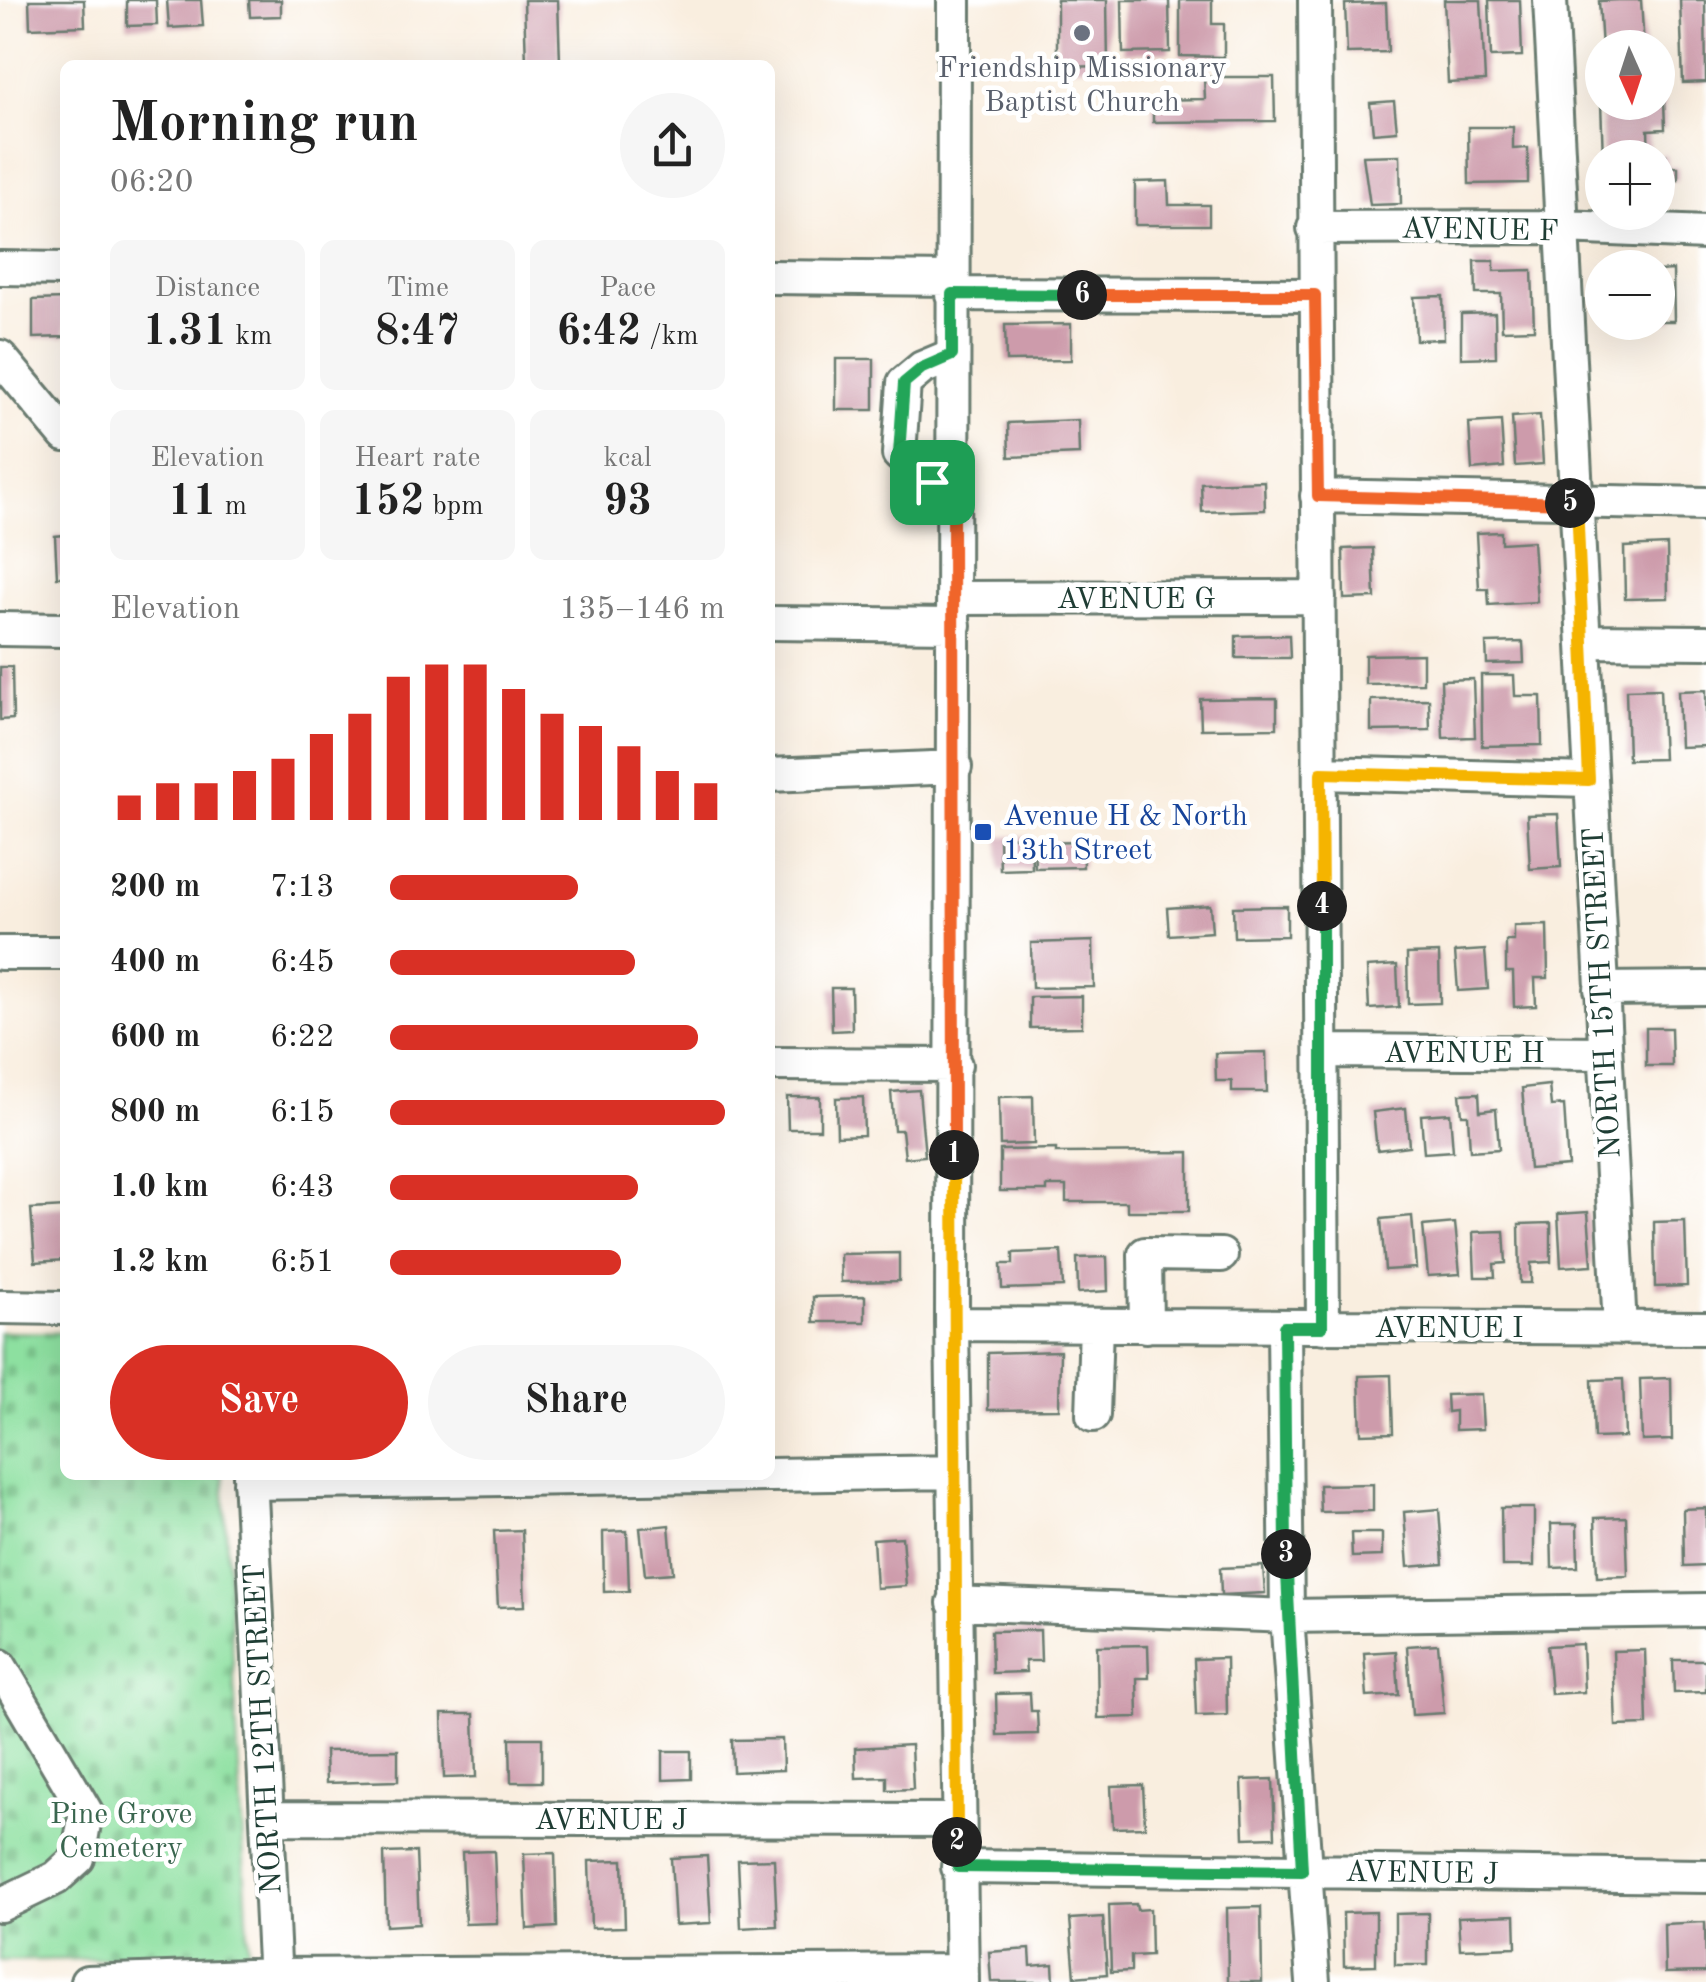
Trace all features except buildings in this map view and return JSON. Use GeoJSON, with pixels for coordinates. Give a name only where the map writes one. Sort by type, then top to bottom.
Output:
{"type":"FeatureCollection","features":[{"type":"Feature","properties":{"kind":"street"},"geometry":{"type":"LineString","coordinates":[[86,1982],[962,1976],[956,1820],[952,1324],[954,0]]}},
{"type":"Feature","properties":{"kind":"street"},"geometry":{"type":"LineString","coordinates":[[1315,0],[1324,1051],[1322,1327]]}},
{"type":"Feature","properties":{"kind":"street","name":"NORTH 15TH STREET"},"geometry":{"type":"LineString","coordinates":[[1550,0],[1620,1328]]}},
{"type":"Feature","properties":{"kind":"street","name":"AVENUE F"},"geometry":{"type":"LineString","coordinates":[[1314,228],[1564,228],[1706,233]]}},
{"type":"Feature","properties":{"kind":"street"},"geometry":{"type":"LineString","coordinates":[[0,268],[60,269]]}},
{"type":"Feature","properties":{"kind":"street"},"geometry":{"type":"LineString","coordinates":[[775,277],[1315,295]]}},
{"type":"Feature","properties":{"kind":"street"},"geometry":{"type":"LineString","coordinates":[[952,355],[922,368],[904,383],[899,454],[932,482],[953,492]]}},
{"type":"Feature","properties":{"kind":"street"},"geometry":{"type":"LineString","coordinates":[[0,357],[60,428]]}},
{"type":"Feature","properties":{"kind":"street"},"geometry":{"type":"LineString","coordinates":[[1318,496],[1706,504]]}},
{"type":"Feature","properties":{"kind":"street","name":"AVENUE G"},"geometry":{"type":"LineString","coordinates":[[775,623],[1319,597]]}},
{"type":"Feature","properties":{"kind":"street"},"geometry":{"type":"LineString","coordinates":[[0,628],[60,630]]}},
{"type":"Feature","properties":{"kind":"street"},"geometry":{"type":"LineString","coordinates":[[1584,641],[1706,642]]}},
{"type":"Feature","properties":{"kind":"street"},"geometry":{"type":"LineString","coordinates":[[775,775],[955,767]]}},
{"type":"Feature","properties":{"kind":"street"},"geometry":{"type":"LineString","coordinates":[[1321,773],[1589,780]]}},
{"type":"Feature","properties":{"kind":"street"},"geometry":{"type":"LineString","coordinates":[[0,952],[60,953]]}},
{"type":"Feature","properties":{"kind":"street"},"geometry":{"type":"LineString","coordinates":[[1600,989],[1706,988]]}},
{"type":"Feature","properties":{"kind":"street","name":"AVENUE H"},"geometry":{"type":"LineString","coordinates":[[1324,1051],[1604,1053]]}},
{"type":"Feature","properties":{"kind":"street"},"geometry":{"type":"LineString","coordinates":[[775,1064],[955,1065]]}},
{"type":"Feature","properties":{"kind":"street"},"geometry":{"type":"LineString","coordinates":[[1146,1326],[1145,1254],[1221,1255]]}},
{"type":"Feature","properties":{"kind":"street"},"geometry":{"type":"LineString","coordinates":[[0,1307],[60,1308]]}},
{"type":"Feature","properties":{"kind":"street","name":"AVENUE I"},"geometry":{"type":"LineString","coordinates":[[952,1324],[1706,1328]]}},
{"type":"Feature","properties":{"kind":"street"},"geometry":{"type":"LineString","coordinates":[[1093,1415],[1096,1325]]}},
{"type":"Feature","properties":{"kind":"street"},"geometry":{"type":"LineString","coordinates":[[1284,1327],[1287,1616],[1302,1871],[1313,1982]]}},
{"type":"Feature","properties":{"kind":"street"},"geometry":{"type":"LineString","coordinates":[[775,1475],[954,1472]]}},
{"type":"Feature","properties":{"kind":"street","name":"NORTH 12TH STREET"},"geometry":{"type":"LineString","coordinates":[[250,1480],[275,1979]]}},
{"type":"Feature","properties":{"kind":"street"},"geometry":{"type":"LineString","coordinates":[[954,1604],[1287,1616],[1706,1610]]}},
{"type":"Feature","properties":{"kind":"street"},"geometry":{"type":"LineString","coordinates":[[0,1666],[86,1812],[78,1858],[56,1878],[0,1905]]}},
{"type":"Feature","properties":{"kind":"street","name":"AVENUE J"},"geometry":{"type":"LineString","coordinates":[[266,1818],[956,1820]]}},
{"type":"Feature","properties":{"kind":"street","name":"AVENUE J"},"geometry":{"type":"LineString","coordinates":[[958,1867],[1706,1876]]}},
{"type":"Feature","properties":{"kind":"green space","name":"Pine Grove Cemetery"},"geometry":{"type":"Polygon","coordinates":[[[0,1332],[60,1333],[60,1480],[223,1480],[249,1955],[0,1961],[0,1332]]]}},
{"type":"Feature","properties":{"kind":"place","name":"Friendship Missionary Baptist Church"},"geometry":{"type":"Point","coordinates":[1082,33]}},
{"type":"Feature","properties":{"kind":"place","name":"Avenue H & North 13th Street"},"geometry":{"type":"Point","coordinates":[983,832]}},
{"type":"Feature","properties":{"kind":"route"},"geometry":{"type":"LineString","coordinates":[[952,294],[1315,295],[1318,496],[1577,503],[1589,780],[1321,773],[1322,1327],[1284,1327],[1287,1616],[1302,1871],[958,1867],[952,1324],[953,492],[932,482],[899,454],[904,383],[922,368],[952,355],[952,294]]}}]}
